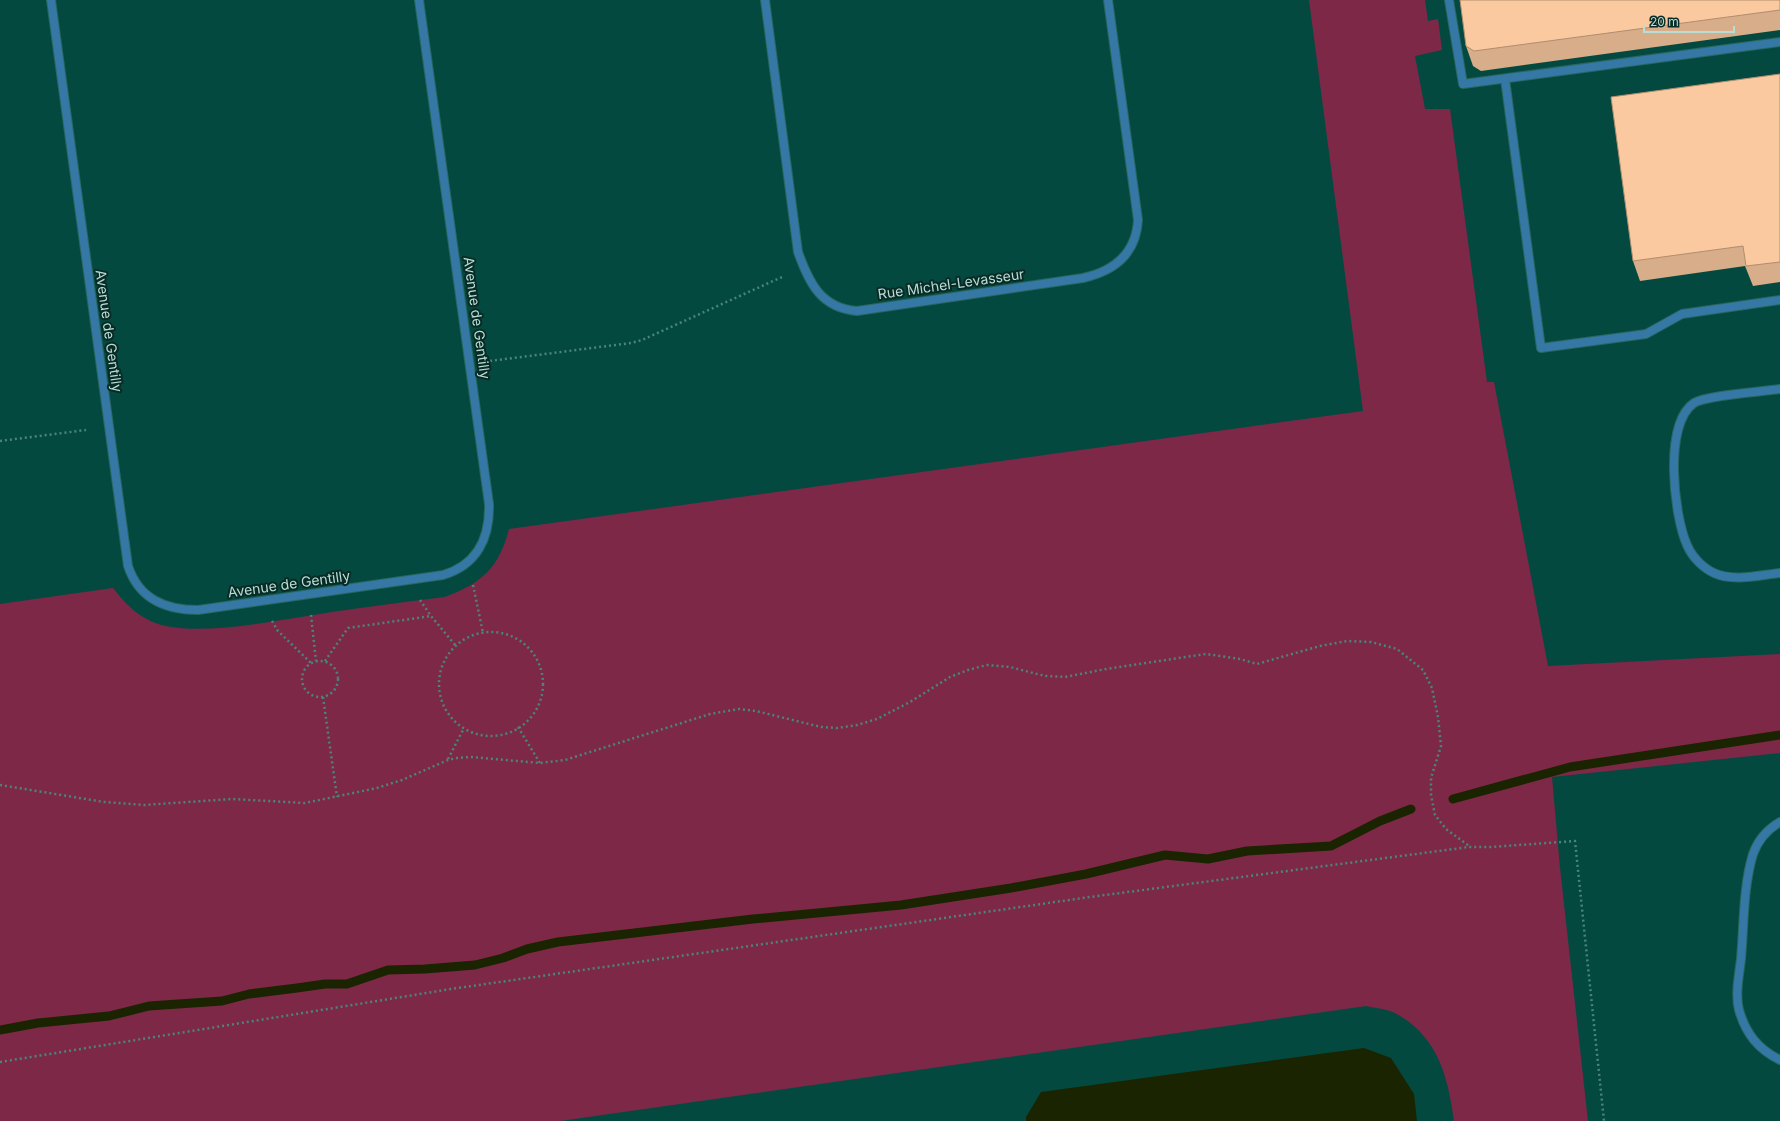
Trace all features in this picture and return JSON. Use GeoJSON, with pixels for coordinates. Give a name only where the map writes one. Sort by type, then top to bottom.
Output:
{"type":"FeatureCollection","features":[{"type":"Feature","properties":{"kind":"street","name":"Avenue de Gentilly"},"geometry":{"type":"LineString","coordinates":[[51,0],[128,566],[138,587],[155,601],[167,607],[181,610],[198,610],[443,575],[465,566],[474,556],[487,531],[489,504],[419,0]]}},
{"type":"Feature","properties":{"kind":"street","name":"Rue Michel-Levasseur"},"geometry":{"type":"LineString","coordinates":[[765,0],[798,252],[808,279],[816,290],[834,306],[844,310],[857,311],[1083,278],[1103,272],[1125,256],[1132,246],[1137,234],[1138,220],[1108,0]]}},
{"type":"Feature","properties":{"kind":"street"},"geometry":{"type":"LineString","coordinates":[[1449,0],[1463,84],[1780,42]]}},
{"type":"Feature","properties":{"kind":"street"},"geometry":{"type":"LineString","coordinates":[[1504,79],[1541,348],[1646,334],[1682,314],[1780,300]]}},
{"type":"Feature","properties":{"kind":"street"},"geometry":{"type":"LineString","coordinates":[[1780,389],[1706,398],[1694,403],[1684,413],[1677,436],[1674,467],[1676,506],[1681,527],[1688,546],[1699,563],[1714,573],[1731,578],[1780,573]]}},
{"type":"Feature","properties":{"kind":"street"},"geometry":{"type":"LineString","coordinates":[[1780,822],[1762,836],[1754,853],[1747,884],[1738,990],[1738,1008],[1745,1028],[1754,1040],[1767,1053],[1780,1060]]}},
{"type":"Feature","properties":{"kind":"path"},"geometry":{"type":"LineString","coordinates":[[490,361],[631,343],[642,340],[782,277]]}},
{"type":"Feature","properties":{"kind":"path"},"geometry":{"type":"LineString","coordinates":[[0,441],[86,430]]}},
{"type":"Feature","properties":{"kind":"path"},"geometry":{"type":"LineString","coordinates":[[473,585],[483,633]]}},
{"type":"Feature","properties":{"kind":"path"},"geometry":{"type":"LineString","coordinates":[[420,600],[456,646]]}},
{"type":"Feature","properties":{"kind":"path"},"geometry":{"type":"LineString","coordinates":[[311,615],[316,661]]}},
{"type":"Feature","properties":{"kind":"path"},"geometry":{"type":"LineString","coordinates":[[325,661],[348,628],[431,616]]}},
{"type":"Feature","properties":{"kind":"path"},"geometry":{"type":"LineString","coordinates":[[272,621],[278,632],[311,663]]}},
{"type":"Feature","properties":{"kind":"path"},"geometry":{"type":"LineString","coordinates":[[483,633],[502,633],[518,640],[530,650],[539,664],[543,680],[542,696],[535,711],[524,724],[509,733],[491,736],[474,733],[458,725],[446,711],[440,694],[439,677],[445,659],[456,646],[470,636],[483,633]]}},
{"type":"Feature","properties":{"kind":"path"},"geometry":{"type":"LineString","coordinates":[[0,785],[104,802],[144,805],[232,799],[305,803],[402,780],[448,760],[471,757],[540,763],[565,760],[710,714],[739,709],[756,711],[821,727],[837,728],[857,725],[877,719],[910,702],[950,676],[987,665],[1010,668],[1045,676],[1065,677],[1106,669],[1206,654],[1234,658],[1257,664],[1320,646],[1347,641],[1371,642],[1397,649],[1423,670],[1432,688],[1438,717],[1441,746],[1432,778],[1431,795],[1435,815],[1446,829],[1469,847]]}},
{"type":"Feature","properties":{"kind":"path"},"geometry":{"type":"LineString","coordinates":[[316,661],[325,661],[336,668],[339,680],[333,692],[323,697],[311,695],[303,686],[302,675],[305,669],[311,663],[316,661]]}},
{"type":"Feature","properties":{"kind":"path"},"geometry":{"type":"LineString","coordinates":[[323,697],[337,796]]}},
{"type":"Feature","properties":{"kind":"path"},"geometry":{"type":"LineString","coordinates":[[518,727],[540,763]]}},
{"type":"Feature","properties":{"kind":"path"},"geometry":{"type":"LineString","coordinates":[[448,760],[464,728]]}},
{"type":"Feature","properties":{"kind":"path"},"geometry":{"type":"LineString","coordinates":[[0,1062],[451,989],[1090,897],[1469,847],[1491,847],[1575,841],[1604,1121]]}},
{"type":"Feature","properties":{"kind":"shaded area"},"geometry":{"type":"Polygon","coordinates":[[[1309,0],[1425,0],[1428,21],[1438,19],[1442,50],[1415,56],[1425,109],[1450,109],[1487,382],[1494,382],[1548,666],[1780,654],[1780,753],[1552,777],[1560,868],[1588,1121],[1454,1121],[1452,1105],[1444,1074],[1438,1059],[1422,1033],[1410,1022],[1395,1013],[1366,1006],[560,1121],[0,1121],[0,604],[113,588],[130,607],[142,617],[157,624],[198,629],[251,625],[445,597],[469,586],[479,580],[487,572],[500,554],[509,529],[1363,411],[1309,0]]]}},
{"type":"Feature","properties":{"kind":"shaded area"},"geometry":{"type":"Polygon","coordinates":[[[1364,1048],[1391,1058],[1414,1094],[1417,1121],[1026,1121],[1026,1117],[1041,1092],[1364,1048]]]}},
{"type":"Feature","properties":{"kind":"building"},"geometry":{"type":"Polygon","coordinates":[[[1460,0],[1780,0],[1780,10],[1474,51],[1466,46],[1460,0]]]}},
{"type":"Feature","properties":{"kind":"building"},"geometry":{"type":"Polygon","coordinates":[[[1780,74],[1780,262],[1746,266],[1743,246],[1633,261],[1611,97],[1780,74]]]}},
{"type":"Feature","properties":{"kind":"waterway"},"geometry":{"type":"LineString","coordinates":[[1453,799],[1570,767],[1780,735]]}},
{"type":"Feature","properties":{"kind":"waterway"},"geometry":{"type":"LineString","coordinates":[[0,1030],[38,1023],[109,1016],[149,1006],[222,1001],[249,994],[325,984],[347,984],[388,970],[475,965],[503,958],[527,949],[558,942],[753,919],[901,905],[1011,888],[1086,874],[1165,855],[1208,859],[1247,851],[1331,846],[1380,821],[1411,809]]}}]}
